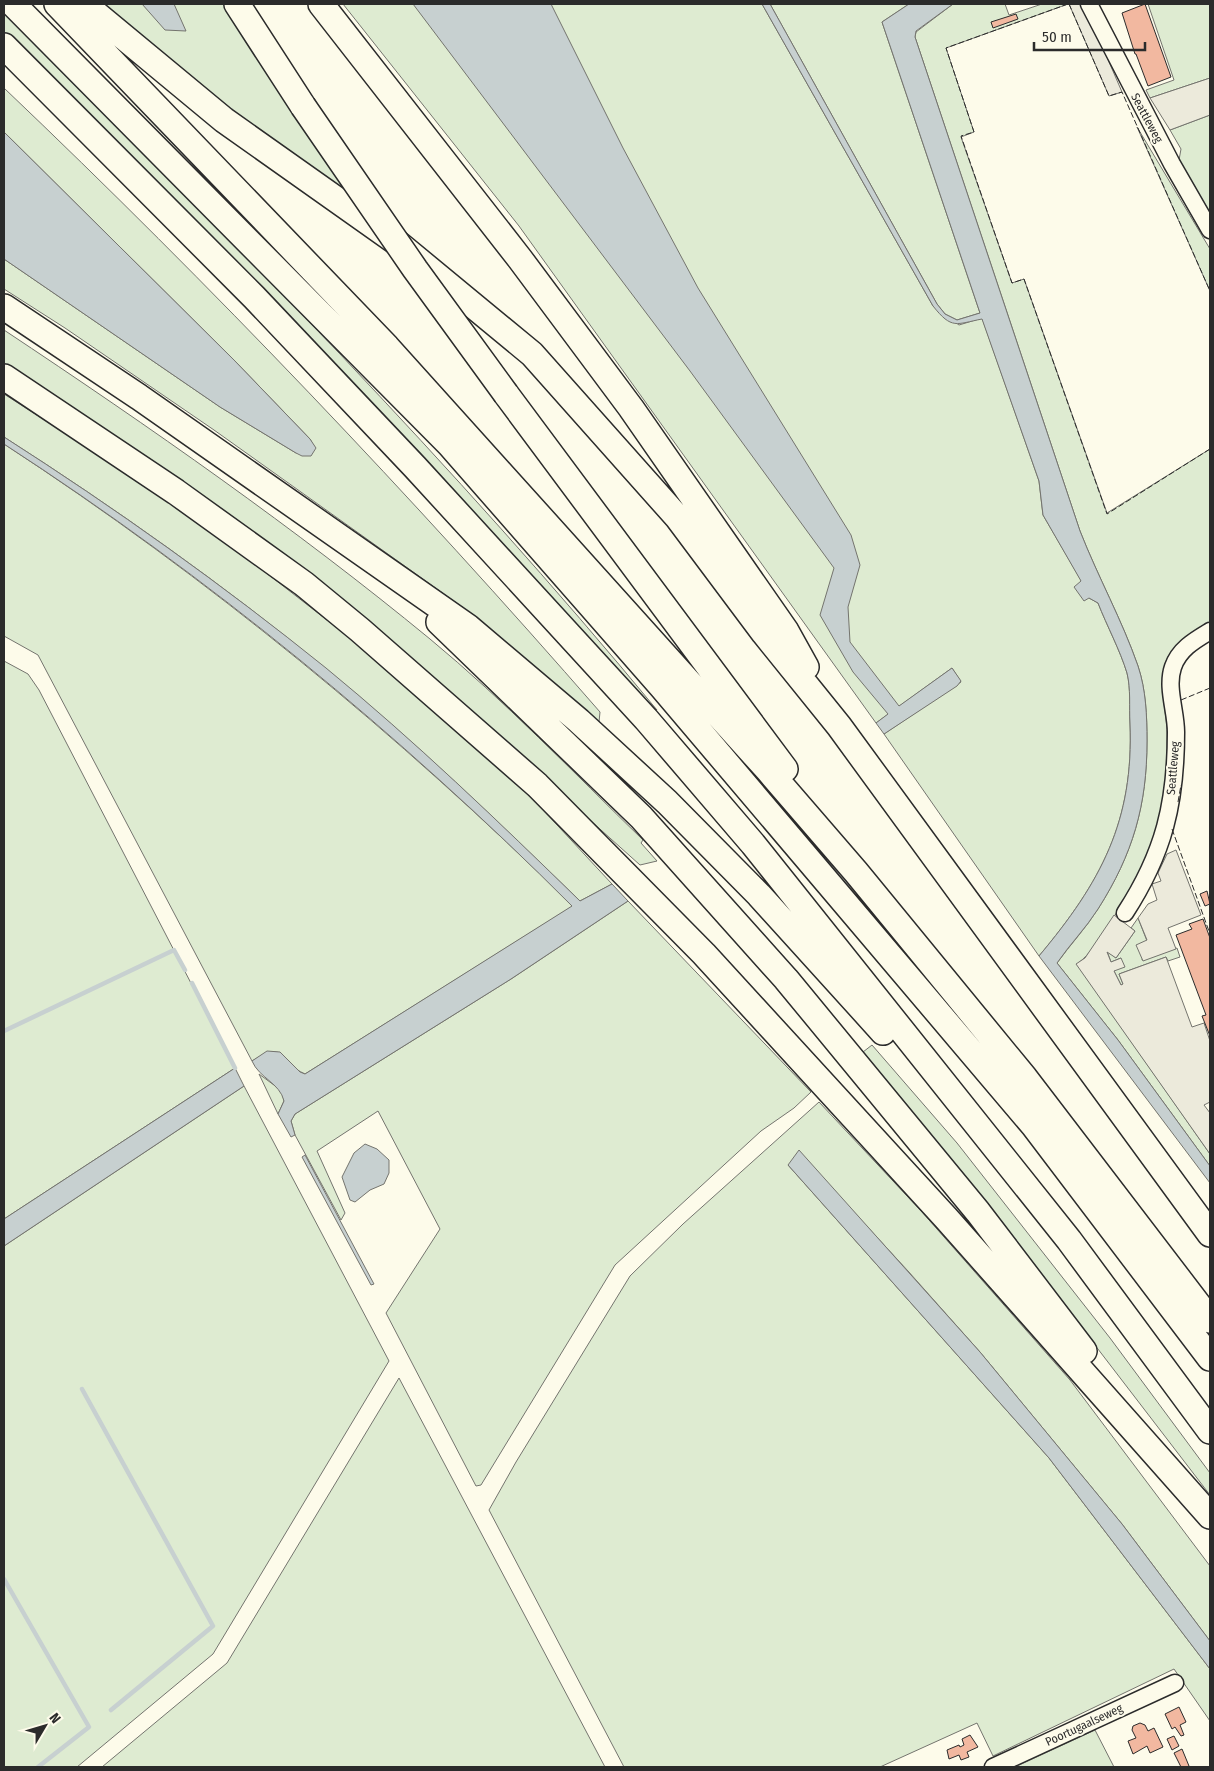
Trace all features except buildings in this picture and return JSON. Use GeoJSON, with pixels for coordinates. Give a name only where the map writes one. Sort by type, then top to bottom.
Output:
{"type":"FeatureCollection","features":[{"type":"Feature","properties":{"kind":"highway"},"geometry":{"type":"LineString","coordinates":[[13,4],[450,445],[662,687],[1034,1126],[1210,1358]]}},
{"type":"Feature","properties":{"kind":"highway"},"geometry":{"type":"LineString","coordinates":[[57,4],[387,347],[525,498],[856,872],[1025,1078],[1210,1320]]}},
{"type":"Feature","properties":{"kind":"highway"},"geometry":{"type":"LineString","coordinates":[[84,4],[224,120],[394,241],[532,354],[678,518],[764,633],[849,739],[1210,1234]]}},
{"type":"Feature","properties":{"kind":"highway"},"geometry":{"type":"LineString","coordinates":[[237,4],[303,106],[415,269],[784,768],[856,872]]}},
{"type":"Feature","properties":{"kind":"highway"},"geometry":{"type":"LineString","coordinates":[[321,4],[520,259],[630,408],[786,631],[849,739]]}},
{"type":"Feature","properties":{"kind":"highway"},"geometry":{"type":"LineString","coordinates":[[4,46],[254,297],[422,475],[646,719],[754,844],[1069,1240],[1210,1431]]}},
{"type":"Feature","properties":{"kind":"highway"},"geometry":{"type":"LineString","coordinates":[[4,306],[139,397],[468,627],[580,721],[667,802],[759,895],[1069,1240]]}},
{"type":"Feature","properties":{"kind":"highway"},"geometry":{"type":"LineString","coordinates":[[4,377],[176,492],[304,584],[360,630],[537,785],[717,968],[946,1218],[1210,1515]]}},
{"type":"Feature","properties":{"kind":"highway"},"geometry":{"type":"LineString","coordinates":[[384,570],[642,817],[786,978],[978,1212],[1210,1515]]}},
{"type":"Feature","properties":{"kind":"street","name":"Seattleweg"},"geometry":{"type":"LineString","coordinates":[[1089,4],[1140,106],[1210,230]]}},
{"type":"Feature","properties":{"kind":"street","name":"Seattleweg"},"geometry":{"type":"LineString","coordinates":[[1126,914],[1159,851],[1169,806],[1175,769],[1176,729],[1171,676],[1173,666],[1187,646],[1210,630]]}},
{"type":"Feature","properties":{"kind":"street","name":"Poortugaalseweg"},"geometry":{"type":"LineString","coordinates":[[993,1767],[1175,1682]]}},
{"type":"Feature","properties":{"kind":"green space"},"geometry":{"type":"Polygon","coordinates":[[[92,4],[234,4],[377,215],[228,115],[92,4]]]}},
{"type":"Feature","properties":{"kind":"green space"},"geometry":{"type":"Polygon","coordinates":[[[343,4],[762,4],[933,306],[959,325],[982,318],[1039,481],[1043,515],[1082,582],[1089,598],[1098,603],[1127,673],[1130,758],[1126,790],[1119,820],[1109,849],[1096,876],[1061,929],[1039,956],[884,734],[961,682],[952,668],[876,723],[519,226],[343,4]]]}},
{"type":"Feature","properties":{"kind":"green space"},"geometry":{"type":"Polygon","coordinates":[[[770,4],[909,4],[882,22],[980,313],[957,320],[945,314],[937,304],[770,4]]]}},
{"type":"Feature","properties":{"kind":"green space"},"geometry":{"type":"Polygon","coordinates":[[[953,4],[1005,4],[1009,15],[1042,4],[1068,4],[946,48],[974,132],[961,137],[1012,283],[1024,279],[1107,513],[1210,449],[1210,624],[1186,638],[1175,648],[1170,653],[1164,668],[1163,686],[1167,734],[1164,793],[1159,822],[1151,850],[1127,897],[1095,945],[1077,964],[1210,1154],[1210,1166],[1118,1040],[1057,963],[1088,923],[1110,889],[1129,849],[1136,828],[1141,808],[1146,764],[1147,722],[1143,684],[1132,649],[1080,531],[915,37],[916,32],[953,4]]]}},
{"type":"Feature","properties":{"kind":"green space"},"geometry":{"type":"Polygon","coordinates":[[[1148,4],[1210,4],[1210,78],[1150,98],[1146,90],[1174,80],[1148,4]]]}},
{"type":"Feature","properties":{"kind":"green space"},"geometry":{"type":"Polygon","coordinates":[[[4,12],[173,181],[421,440],[580,619],[657,710],[593,652],[124,152],[4,33],[4,12]]]}},
{"type":"Feature","properties":{"kind":"green space"},"geometry":{"type":"Polygon","coordinates":[[[4,88],[234,315],[383,471],[600,712],[599,722],[465,609],[214,430],[65,328],[4,289],[4,259],[220,407],[296,453],[315,448],[310,439],[234,360],[4,132],[4,88]]]}},
{"type":"Feature","properties":{"kind":"green space"},"geometry":{"type":"Polygon","coordinates":[[[1210,115],[1210,214],[1179,160],[1181,149],[1170,130],[1210,115]]]}},
{"type":"Feature","properties":{"kind":"green space"},"geometry":{"type":"Polygon","coordinates":[[[1137,127],[1210,249],[1210,291],[1137,127]]]}},
{"type":"Feature","properties":{"kind":"green space"},"geometry":{"type":"Polygon","coordinates":[[[4,330],[221,479],[327,558],[430,639],[485,687],[565,763],[643,840],[641,843],[657,861],[640,865],[562,795],[4,366],[4,330]]]}},
{"type":"Feature","properties":{"kind":"green space"},"geometry":{"type":"Polygon","coordinates":[[[4,394],[184,509],[408,683],[504,768],[612,884],[580,901],[424,753],[359,696],[287,638],[209,577],[87,491],[4,437],[4,394]]]}},
{"type":"Feature","properties":{"kind":"green space"},"geometry":{"type":"Polygon","coordinates":[[[4,444],[80,495],[155,549],[300,661],[439,780],[573,906],[305,1074],[296,1069],[277,1052],[272,1052],[252,1061],[38,655],[4,636],[4,444]]]}},
{"type":"Feature","properties":{"kind":"green space"},"geometry":{"type":"Polygon","coordinates":[[[4,661],[28,674],[39,690],[235,1068],[4,1219],[4,661]]]}},
{"type":"Feature","properties":{"kind":"green space"},"geometry":{"type":"Polygon","coordinates":[[[628,901],[811,1092],[794,1108],[761,1131],[615,1265],[481,1485],[476,1486],[386,1313],[440,1229],[378,1111],[317,1151],[345,1213],[341,1220],[295,1135],[291,1121],[295,1114],[511,979],[628,901]]]}},
{"type":"Feature","properties":{"kind":"green space"},"geometry":{"type":"Polygon","coordinates":[[[1138,918],[1147,941],[1142,960],[1177,948],[1180,957],[1168,961],[1166,957],[1119,974],[1123,984],[1121,985],[1114,971],[1121,958],[1111,962],[1107,951],[1116,958],[1135,931],[1131,928],[1138,918]]]}},
{"type":"Feature","properties":{"kind":"green space"},"geometry":{"type":"Polygon","coordinates":[[[872,1045],[957,1143],[1110,1338],[1210,1473],[1210,1495],[969,1181],[863,1052],[872,1045]]]}},
{"type":"Feature","properties":{"kind":"green space"},"geometry":{"type":"Polygon","coordinates":[[[259,1074],[282,1091],[284,1101],[278,1114],[259,1074]]]}},
{"type":"Feature","properties":{"kind":"green space"},"geometry":{"type":"Polygon","coordinates":[[[244,1086],[389,1361],[213,1654],[77,1767],[4,1767],[4,1246],[244,1086]]]}},
{"type":"Feature","properties":{"kind":"green space"},"geometry":{"type":"Polygon","coordinates":[[[819,1102],[922,1212],[1070,1380],[1210,1566],[1210,1641],[1122,1524],[980,1352],[851,1209],[788,1165],[1049,1458],[1210,1669],[1210,1721],[1174,1669],[993,1756],[977,1723],[880,1767],[624,1767],[489,1510],[516,1462],[630,1276],[683,1224],[819,1102]]]}},
{"type":"Feature","properties":{"kind":"green space"},"geometry":{"type":"Polygon","coordinates":[[[399,1378],[605,1767],[102,1767],[227,1663],[399,1378]]]}},
{"type":"Feature","properties":{"kind":"green space"},"geometry":{"type":"Polygon","coordinates":[[[1095,1730],[1114,1767],[1015,1767],[1095,1730]]]}},
{"type":"Feature","properties":{"kind":"shaded area"},"geometry":{"type":"Polygon","coordinates":[[[142,4],[174,4],[186,31],[165,30],[142,4]]]}},
{"type":"Feature","properties":{"kind":"shaded area"},"geometry":{"type":"Polygon","coordinates":[[[413,4],[551,4],[623,148],[698,288],[851,535],[860,565],[848,607],[850,642],[899,706],[952,668],[961,681],[957,686],[884,734],[876,723],[888,714],[853,672],[820,615],[834,568],[690,371],[413,4]]]}},
{"type":"Feature","properties":{"kind":"shaded area"},"geometry":{"type":"Polygon","coordinates":[[[762,4],[770,4],[937,304],[945,314],[957,320],[980,313],[882,22],[909,4],[953,4],[916,31],[915,37],[1080,531],[1132,649],[1141,675],[1146,703],[1147,741],[1144,787],[1141,808],[1129,849],[1098,909],[1057,963],[1118,1040],[1210,1166],[1210,1183],[1039,956],[1061,929],[1096,876],[1119,820],[1126,790],[1130,758],[1129,692],[1124,664],[1098,603],[1089,598],[1084,601],[1074,587],[1081,581],[1043,515],[1039,481],[982,319],[960,323],[950,322],[939,314],[933,306],[762,4]]]}},
{"type":"Feature","properties":{"kind":"shaded area"},"geometry":{"type":"Polygon","coordinates":[[[1069,4],[1084,4],[1122,92],[1109,96],[1069,4]]]}},
{"type":"Feature","properties":{"kind":"shaded area"},"geometry":{"type":"Polygon","coordinates":[[[1210,78],[1210,115],[1170,130],[1150,98],[1210,78]]]}},
{"type":"Feature","properties":{"kind":"shaded area"},"geometry":{"type":"Polygon","coordinates":[[[4,132],[234,360],[310,439],[316,448],[311,456],[302,456],[296,453],[220,407],[4,259],[4,132]]]}},
{"type":"Feature","properties":{"kind":"shaded area"},"geometry":{"type":"Polygon","coordinates":[[[4,437],[87,491],[168,548],[326,668],[424,753],[580,901],[612,884],[628,901],[511,979],[295,1114],[291,1121],[295,1135],[291,1137],[278,1114],[284,1101],[282,1095],[259,1072],[252,1061],[267,1051],[280,1052],[300,1072],[305,1074],[572,906],[439,780],[300,660],[155,548],[4,444],[4,437]]]}},
{"type":"Feature","properties":{"kind":"shaded area"},"geometry":{"type":"Polygon","coordinates":[[[1176,850],[1201,915],[1168,928],[1176,949],[1143,961],[1136,945],[1147,940],[1138,918],[1148,904],[1157,900],[1152,884],[1161,881],[1158,873],[1167,854],[1176,850]]]}},
{"type":"Feature","properties":{"kind":"shaded area"},"geometry":{"type":"Polygon","coordinates":[[[1114,915],[1135,931],[1116,958],[1107,952],[1111,962],[1121,958],[1125,967],[1114,971],[1121,985],[1123,984],[1119,974],[1166,957],[1192,1027],[1204,1023],[1210,1041],[1210,1102],[1204,1105],[1210,1113],[1210,1154],[1076,964],[1085,958],[1114,915]]]}},
{"type":"Feature","properties":{"kind":"shaded area"},"geometry":{"type":"Polygon","coordinates":[[[235,1068],[244,1086],[4,1246],[4,1219],[235,1068]]]}},
{"type":"Feature","properties":{"kind":"shaded area"},"geometry":{"type":"Polygon","coordinates":[[[365,1144],[377,1149],[389,1160],[389,1173],[384,1184],[370,1190],[355,1202],[350,1200],[342,1177],[354,1153],[365,1144]]]}},
{"type":"Feature","properties":{"kind":"shaded area"},"geometry":{"type":"Polygon","coordinates":[[[799,1150],[980,1352],[1122,1524],[1210,1641],[1210,1669],[1049,1458],[788,1165],[799,1150]]]}},
{"type":"Feature","properties":{"kind":"shaded area"},"geometry":{"type":"Polygon","coordinates":[[[305,1155],[374,1284],[371,1285],[302,1157],[305,1155]]]}},
{"type":"Feature","properties":{"kind":"waterway"},"geometry":{"type":"LineString","coordinates":[[4,1031],[174,950],[185,970]]}},
{"type":"Feature","properties":{"kind":"waterway"},"geometry":{"type":"LineString","coordinates":[[192,983],[235,1068]]}},
{"type":"Feature","properties":{"kind":"waterway"},"geometry":{"type":"LineString","coordinates":[[82,1389],[213,1626],[111,1710]]}},
{"type":"Feature","properties":{"kind":"waterway"},"geometry":{"type":"LineString","coordinates":[[4,1579],[89,1727],[38,1767]]}},
{"type":"Feature","properties":{"kind":"fence"},"geometry":{"type":"LineString","coordinates":[[1068,4],[946,48],[974,132],[961,136],[1012,283],[1024,279],[1107,514],[1210,449]]}},
{"type":"Feature","properties":{"kind":"fence"},"geometry":{"type":"LineString","coordinates":[[1069,4],[1109,96],[1122,92],[1210,291]]}},
{"type":"Feature","properties":{"kind":"fence"},"geometry":{"type":"LineString","coordinates":[[1181,700],[1210,688]]}},
{"type":"Feature","properties":{"kind":"fence"},"geometry":{"type":"LineString","coordinates":[[1178,802],[1181,785]]}},
{"type":"Feature","properties":{"kind":"fence"},"geometry":{"type":"LineString","coordinates":[[1172,829],[1210,934]]}}]}
